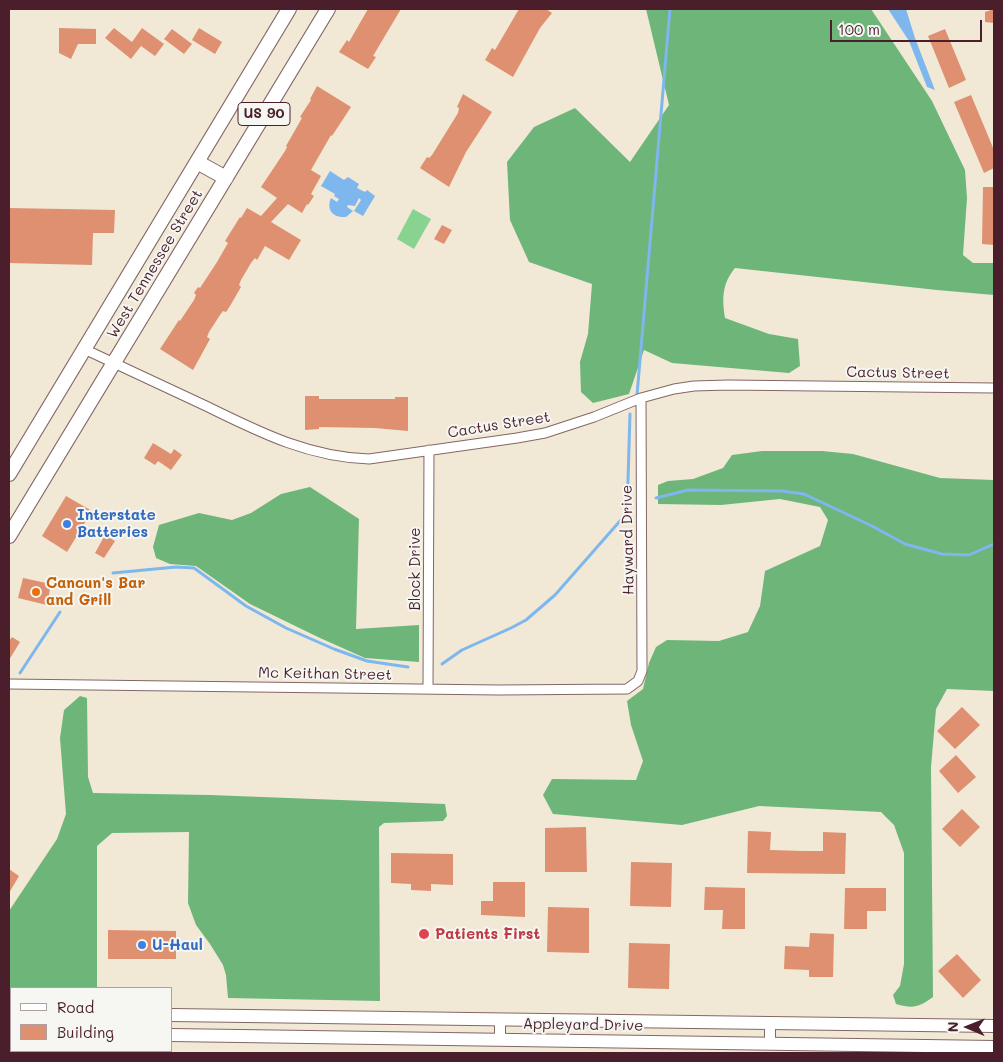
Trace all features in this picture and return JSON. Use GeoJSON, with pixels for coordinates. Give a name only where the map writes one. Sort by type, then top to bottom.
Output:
{"type":"FeatureCollection","features":[{"type":"Feature","properties":{"kind":"main road","name":"West Tennessee Street"},"geometry":{"type":"LineString","coordinates":[[9,474],[288,9]]}},
{"type":"Feature","properties":{"kind":"main road","name":"West Tennessee Street"},"geometry":{"type":"LineString","coordinates":[[9,536],[13,521],[114,363],[328,9]]}},
{"type":"Feature","properties":{"kind":"main road"},"geometry":{"type":"LineString","coordinates":[[197,162],[226,178]]}},
{"type":"Feature","properties":{"kind":"main road","name":"Appleyard Drive"},"geometry":{"type":"LineString","coordinates":[[172,1015],[994,1026]]}},
{"type":"Feature","properties":{"kind":"main road","name":"Appleyard Drive"},"geometry":{"type":"LineString","coordinates":[[172,1035],[994,1047]]}},
{"type":"Feature","properties":{"kind":"street","name":"Cactus Street"},"geometry":{"type":"LineString","coordinates":[[84,349],[280,441],[345,458],[368,458],[517,438],[545,432],[594,417],[641,398],[694,386],[994,388]]}},
{"type":"Feature","properties":{"kind":"street","name":"Hayward Drive"},"geometry":{"type":"LineString","coordinates":[[638,681],[642,671],[643,650],[641,398]]}},
{"type":"Feature","properties":{"kind":"street","name":"Block Drive"},"geometry":{"type":"LineString","coordinates":[[428,689],[429,450]]}},
{"type":"Feature","properties":{"kind":"street","name":"Mc Keithan Street"},"geometry":{"type":"LineString","coordinates":[[9,684],[607,690],[627,689],[638,681]]}},
{"type":"Feature","properties":{"kind":"street"},"geometry":{"type":"LineString","coordinates":[[500,1019],[500,1040]]}},
{"type":"Feature","properties":{"kind":"street"},"geometry":{"type":"LineString","coordinates":[[770,1023],[770,1044]]}},
{"type":"Feature","properties":{"kind":"green space"},"geometry":{"type":"Polygon","coordinates":[[[646,9],[871,9],[932,101],[965,170],[967,198],[963,255],[973,263],[994,263],[994,295],[735,268],[725,286],[723,304],[725,318],[769,334],[798,339],[800,366],[789,373],[672,363],[644,350],[629,394],[593,403],[581,392],[580,362],[588,334],[592,284],[529,262],[510,220],[507,162],[534,127],[575,108],[630,162],[669,105],[646,9]]]}},
{"type":"Feature","properties":{"kind":"green space"},"geometry":{"type":"Polygon","coordinates":[[[413,209],[431,219],[414,249],[397,239],[413,209]]]}},
{"type":"Feature","properties":{"kind":"green space"},"geometry":{"type":"Polygon","coordinates":[[[762,451],[822,451],[853,454],[940,478],[994,480],[994,691],[947,689],[936,709],[931,767],[933,997],[916,1006],[896,1004],[893,995],[900,986],[904,964],[904,853],[894,825],[881,812],[759,806],[682,825],[553,814],[543,795],[552,779],[636,780],[643,761],[631,725],[627,701],[643,689],[649,663],[656,647],[667,640],[719,641],[748,632],[760,606],[765,571],[820,546],[828,520],[820,507],[780,499],[721,505],[658,504],[658,485],[668,481],[693,479],[723,468],[732,455],[762,451]]]}},
{"type":"Feature","properties":{"kind":"green space"},"geometry":{"type":"Polygon","coordinates":[[[310,487],[359,519],[356,629],[419,625],[419,662],[365,658],[250,604],[196,566],[170,564],[156,558],[153,547],[159,525],[199,513],[232,520],[251,513],[281,494],[310,487]]]}},
{"type":"Feature","properties":{"kind":"green space"},"geometry":{"type":"Polygon","coordinates":[[[80,696],[87,698],[88,777],[93,793],[210,795],[445,804],[447,816],[443,821],[384,823],[379,827],[380,1001],[228,998],[223,965],[196,925],[188,903],[189,832],[112,833],[97,846],[97,987],[10,987],[9,993],[9,911],[57,839],[66,814],[60,738],[64,710],[80,696]]]}},
{"type":"Feature","properties":{"kind":"water"},"geometry":{"type":"Polygon","coordinates":[[[888,9],[906,9],[935,90],[927,87],[909,41],[888,9]]]}},
{"type":"Feature","properties":{"kind":"water"},"geometry":{"type":"Polygon","coordinates":[[[330,171],[344,180],[348,177],[359,184],[357,188],[365,192],[367,190],[375,196],[363,216],[354,211],[361,200],[359,198],[355,206],[348,205],[347,207],[353,211],[346,217],[334,215],[330,210],[331,198],[337,202],[339,199],[334,196],[335,194],[321,186],[330,171]]]}},
{"type":"Feature","properties":{"kind":"building"},"geometry":{"type":"Polygon","coordinates":[[[368,9],[401,9],[373,56],[376,57],[368,69],[339,52],[347,40],[349,42],[368,9]]]}},
{"type":"Feature","properties":{"kind":"building"},"geometry":{"type":"Polygon","coordinates":[[[519,9],[546,9],[552,13],[540,28],[513,77],[485,60],[492,48],[495,50],[519,9]]]}},
{"type":"Feature","properties":{"kind":"building"},"geometry":{"type":"Polygon","coordinates":[[[994,9],[994,23],[985,22],[985,12],[994,9]]]}},
{"type":"Feature","properties":{"kind":"building"},"geometry":{"type":"Polygon","coordinates":[[[59,28],[96,29],[96,44],[78,44],[71,59],[59,53],[59,28]]]}},
{"type":"Feature","properties":{"kind":"building"},"geometry":{"type":"Polygon","coordinates":[[[114,28],[132,42],[142,28],[164,44],[155,56],[141,46],[131,59],[105,38],[114,28]]]}},
{"type":"Feature","properties":{"kind":"building"},"geometry":{"type":"Polygon","coordinates":[[[199,28],[222,42],[215,54],[192,40],[199,28]]]}},
{"type":"Feature","properties":{"kind":"building"},"geometry":{"type":"Polygon","coordinates":[[[172,29],[192,44],[184,54],[164,39],[172,29]]]}},
{"type":"Feature","properties":{"kind":"building"},"geometry":{"type":"Polygon","coordinates":[[[945,29],[966,80],[949,88],[928,36],[945,29]]]}},
{"type":"Feature","properties":{"kind":"building"},"geometry":{"type":"Polygon","coordinates":[[[317,86],[351,107],[331,135],[311,170],[321,176],[311,194],[314,196],[308,205],[302,213],[288,204],[271,222],[301,240],[289,260],[265,246],[257,260],[255,258],[241,280],[239,285],[241,287],[230,306],[226,312],[223,311],[209,332],[207,337],[210,339],[193,370],[160,349],[194,300],[196,295],[194,293],[198,287],[200,288],[217,262],[228,243],[225,241],[240,217],[247,208],[261,216],[277,198],[261,187],[285,151],[302,118],[300,117],[317,86]]]}},
{"type":"Feature","properties":{"kind":"building"},"geometry":{"type":"Polygon","coordinates":[[[463,94],[492,112],[466,152],[449,187],[420,168],[427,157],[429,158],[432,155],[458,113],[459,108],[457,107],[463,94]]]}},
{"type":"Feature","properties":{"kind":"building"},"geometry":{"type":"Polygon","coordinates":[[[971,95],[994,150],[994,168],[984,173],[954,102],[971,95]]]}},
{"type":"Feature","properties":{"kind":"building"},"geometry":{"type":"Polygon","coordinates":[[[983,187],[994,187],[994,245],[982,244],[983,187]]]}},
{"type":"Feature","properties":{"kind":"building"},"geometry":{"type":"Polygon","coordinates":[[[9,208],[115,210],[114,233],[93,233],[92,265],[9,263],[9,208]]]}},
{"type":"Feature","properties":{"kind":"building"},"geometry":{"type":"Polygon","coordinates":[[[442,225],[452,230],[444,244],[434,239],[442,225]]]}},
{"type":"Feature","properties":{"kind":"building"},"geometry":{"type":"Polygon","coordinates":[[[305,396],[319,396],[319,399],[395,399],[395,397],[408,397],[408,431],[375,428],[319,427],[319,429],[305,430],[305,396]]]}},
{"type":"Feature","properties":{"kind":"building"},"geometry":{"type":"Polygon","coordinates":[[[153,443],[171,454],[174,449],[182,455],[171,470],[158,461],[155,465],[144,458],[153,443]]]}},
{"type":"Feature","properties":{"kind":"building","name":"Interstate Batteries"},"geometry":{"type":"Polygon","coordinates":[[[66,496],[92,511],[67,552],[42,536],[66,496]]]}},
{"type":"Feature","properties":{"kind":"building"},"geometry":{"type":"Polygon","coordinates":[[[105,535],[115,541],[104,558],[95,553],[105,535]]]}},
{"type":"Feature","properties":{"kind":"building"},"geometry":{"type":"Polygon","coordinates":[[[23,578],[51,584],[47,605],[18,598],[23,578]]]}},
{"type":"Feature","properties":{"kind":"building"},"geometry":{"type":"Polygon","coordinates":[[[12,637],[20,642],[9,660],[9,641],[12,637]]]}},
{"type":"Feature","properties":{"kind":"building"},"geometry":{"type":"Polygon","coordinates":[[[962,707],[980,725],[955,749],[937,731],[962,707]]]}},
{"type":"Feature","properties":{"kind":"building"},"geometry":{"type":"Polygon","coordinates":[[[956,755],[976,777],[958,793],[939,771],[956,755]]]}},
{"type":"Feature","properties":{"kind":"building"},"geometry":{"type":"Polygon","coordinates":[[[962,809],[980,827],[960,847],[942,829],[962,809]]]}},
{"type":"Feature","properties":{"kind":"building"},"geometry":{"type":"Polygon","coordinates":[[[586,827],[587,872],[545,872],[545,828],[586,827]]]}},
{"type":"Feature","properties":{"kind":"building"},"geometry":{"type":"Polygon","coordinates":[[[748,831],[771,832],[770,850],[804,851],[823,851],[823,832],[846,833],[845,874],[747,873],[748,831]]]}},
{"type":"Feature","properties":{"kind":"building"},"geometry":{"type":"Polygon","coordinates":[[[391,853],[453,854],[453,885],[431,884],[431,891],[411,890],[411,884],[391,883],[391,853]]]}},
{"type":"Feature","properties":{"kind":"building"},"geometry":{"type":"Polygon","coordinates":[[[631,862],[672,863],[671,907],[630,906],[631,862]]]}},
{"type":"Feature","properties":{"kind":"building"},"geometry":{"type":"Polygon","coordinates":[[[9,869],[19,876],[9,893],[9,869]]]}},
{"type":"Feature","properties":{"kind":"building"},"geometry":{"type":"Polygon","coordinates":[[[493,882],[525,882],[525,917],[481,915],[481,901],[493,901],[493,882]]]}},
{"type":"Feature","properties":{"kind":"building"},"geometry":{"type":"Polygon","coordinates":[[[705,887],[745,888],[745,929],[722,929],[723,910],[704,910],[705,887]]]}},
{"type":"Feature","properties":{"kind":"building"},"geometry":{"type":"Polygon","coordinates":[[[845,888],[886,888],[886,911],[867,911],[867,929],[844,929],[845,888]]]}},
{"type":"Feature","properties":{"kind":"building"},"geometry":{"type":"Polygon","coordinates":[[[548,907],[589,908],[589,953],[547,952],[548,907]]]}},
{"type":"Feature","properties":{"kind":"building","name":"U-Haul"},"geometry":{"type":"Polygon","coordinates":[[[108,930],[176,931],[176,959],[108,959],[108,930]]]}},
{"type":"Feature","properties":{"kind":"building"},"geometry":{"type":"Polygon","coordinates":[[[810,933],[834,934],[833,977],[809,977],[809,970],[784,969],[785,946],[809,947],[810,933]]]}},
{"type":"Feature","properties":{"kind":"building"},"geometry":{"type":"Polygon","coordinates":[[[629,943],[670,944],[669,989],[628,988],[629,943]]]}},
{"type":"Feature","properties":{"kind":"building"},"geometry":{"type":"Polygon","coordinates":[[[957,954],[981,980],[963,998],[938,971],[957,954]]]}},
{"type":"Feature","properties":{"kind":"waterway"},"geometry":{"type":"LineString","coordinates":[[637,395],[670,9]]}},
{"type":"Feature","properties":{"kind":"waterway"},"geometry":{"type":"LineString","coordinates":[[442,664],[462,650],[526,620],[555,595],[627,513],[630,414]]}},
{"type":"Feature","properties":{"kind":"waterway"},"geometry":{"type":"LineString","coordinates":[[656,498],[688,490],[782,491],[804,494],[905,544],[942,554],[969,555],[994,544]]}},
{"type":"Feature","properties":{"kind":"waterway"},"geometry":{"type":"LineString","coordinates":[[113,573],[176,567],[194,568],[246,606],[286,628],[367,661],[408,667]]}},
{"type":"Feature","properties":{"kind":"waterway"},"geometry":{"type":"LineString","coordinates":[[20,673],[60,612]]}},
{"type":"Feature","properties":{"kind":"place","name":"Interstate Batteries"},"geometry":{"type":"Point","coordinates":[67,524]}},
{"type":"Feature","properties":{"kind":"place","name":"Cancun's Bar and Grill"},"geometry":{"type":"Point","coordinates":[36,592]}},
{"type":"Feature","properties":{"kind":"place","name":"Patients First"},"geometry":{"type":"Point","coordinates":[424,934]}},
{"type":"Feature","properties":{"kind":"place","name":"U-Haul"},"geometry":{"type":"Point","coordinates":[142,945]}}]}
